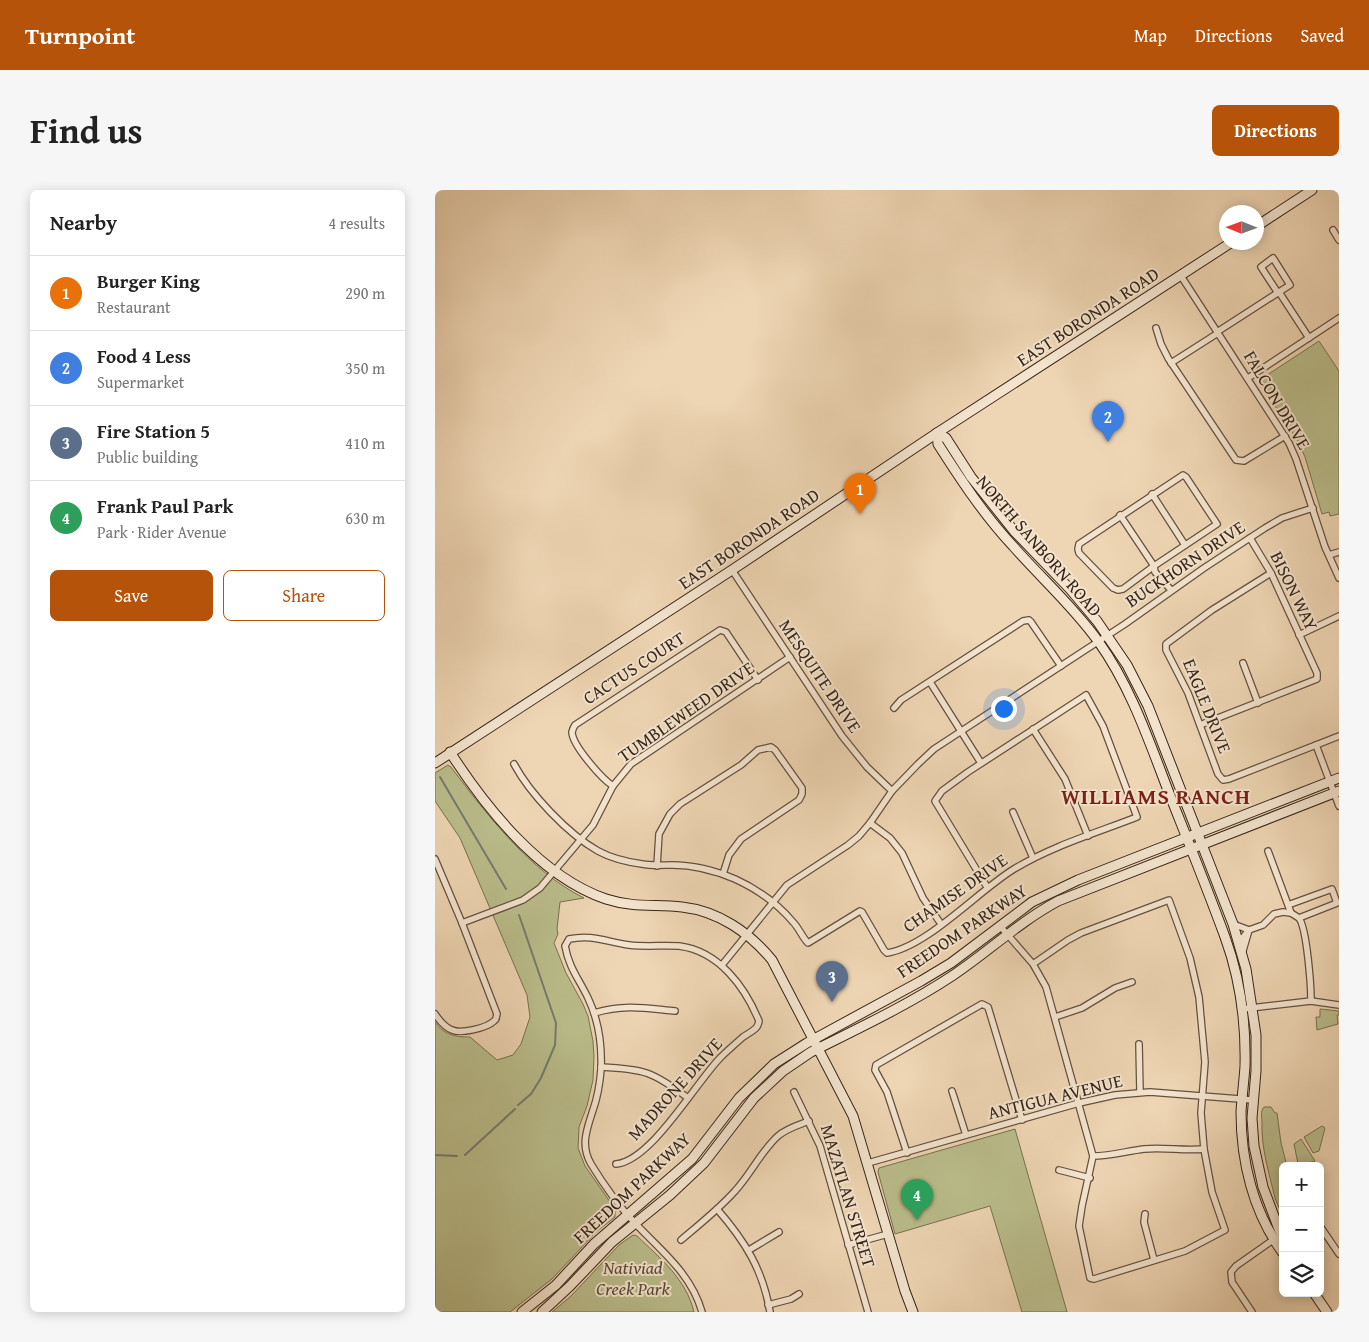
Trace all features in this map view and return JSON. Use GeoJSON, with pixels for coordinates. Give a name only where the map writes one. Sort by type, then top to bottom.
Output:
{"type":"FeatureCollection","features":[{"type":"Feature","properties":{"kind":"main road"},"geometry":{"type":"LineString","coordinates":[[1264,221],[1312,190]]}},
{"type":"Feature","properties":{"kind":"main road","name":"EAST BORONDA ROAD"},"geometry":{"type":"LineString","coordinates":[[435,763],[732,570],[937,433],[1220,250]]}},
{"type":"Feature","properties":{"kind":"main road","name":"NORTH SANBORN ROAD"},"geometry":{"type":"LineString","coordinates":[[1279,1234],[1263,1187],[1253,1136],[1256,1054],[1250,986],[1233,924],[1148,706],[1127,665],[1108,635],[1084,604],[1014,531],[971,478],[946,438],[937,433],[937,444],[980,508],[1065,601],[1098,641],[1129,694],[1226,939],[1242,1009],[1245,1068],[1242,1100],[1242,1137],[1248,1175],[1260,1213],[1279,1236]]}},
{"type":"Feature","properties":{"kind":"main road"},"geometry":{"type":"LineString","coordinates":[[450,752],[475,789],[499,818],[555,871],[578,887],[605,898],[641,906],[674,906],[692,909],[723,919],[747,934],[763,948],[819,1048],[853,1116],[913,1312]]}},
{"type":"Feature","properties":{"kind":"main road","name":"FREEDOM PARKWAY"},"geometry":{"type":"LineString","coordinates":[[521,1312],[556,1285],[594,1244],[692,1159],[751,1084],[781,1060],[814,1039],[951,963],[1032,902],[1059,888],[1339,778]]}},
{"type":"Feature","properties":{"kind":"main road","name":"FREEDOM PARKWAY"},"geometry":{"type":"LineString","coordinates":[[542,1312],[612,1242],[670,1195],[704,1163],[754,1098],[783,1071],[819,1048],[933,988],[969,964],[1038,912],[1058,902],[1191,848],[1336,792]]}},
{"type":"Feature","properties":{"kind":"main road"},"geometry":{"type":"LineString","coordinates":[[1317,1297],[1327,1312]]}},
{"type":"Feature","properties":{"kind":"street"},"geometry":{"type":"LineString","coordinates":[[1333,230],[1339,240]]}},
{"type":"Feature","properties":{"kind":"street"},"geometry":{"type":"LineString","coordinates":[[1171,363],[1218,333],[1278,292],[1290,284],[1273,258],[1261,267],[1278,292],[1309,338]]}},
{"type":"Feature","properties":{"kind":"street","name":"FALCON DRIVE"},"geometry":{"type":"LineString","coordinates":[[1181,276],[1285,436],[1296,459],[1329,555],[1339,578]]}},
{"type":"Feature","properties":{"kind":"street"},"geometry":{"type":"LineString","coordinates":[[1248,378],[1339,318]]}},
{"type":"Feature","properties":{"kind":"street"},"geometry":{"type":"LineString","coordinates":[[1156,328],[1163,349],[1171,363],[1236,460],[1244,461],[1285,436]]}},
{"type":"Feature","properties":{"kind":"street"},"geometry":{"type":"LineString","coordinates":[[1181,476],[1186,477],[1217,524],[1123,589],[1118,590],[1113,588],[1079,554],[1078,547],[1081,542],[1120,515],[1181,476]]}},
{"type":"Feature","properties":{"kind":"street"},"geometry":{"type":"LineString","coordinates":[[1152,494],[1185,545]]}},
{"type":"Feature","properties":{"kind":"street","name":"BUCKHORN DRIVE"},"geometry":{"type":"LineString","coordinates":[[722,965],[787,885],[854,841],[870,823],[892,791],[926,756],[1137,616],[1171,590],[1250,538],[1282,518],[1313,508]]}},
{"type":"Feature","properties":{"kind":"street"},"geometry":{"type":"LineString","coordinates":[[1120,515],[1154,566],[1159,569],[1164,582],[1171,590]]}},
{"type":"Feature","properties":{"kind":"street","name":"BISON WAY"},"geometry":{"type":"LineString","coordinates":[[1200,725],[1317,679],[1317,673],[1271,572],[1250,538]]}},
{"type":"Feature","properties":{"kind":"street"},"geometry":{"type":"LineString","coordinates":[[1329,555],[1339,552]]}},
{"type":"Feature","properties":{"kind":"street","name":"MESQUITE DRIVE"},"geometry":{"type":"LineString","coordinates":[[732,570],[842,736],[867,767],[892,791]]}},
{"type":"Feature","properties":{"kind":"street","name":"EAGLE DRIVE"},"geometry":{"type":"LineString","coordinates":[[1271,572],[1196,621],[1166,646],[1188,693],[1218,774],[1223,780],[1229,779],[1339,736]]}},
{"type":"Feature","properties":{"kind":"street"},"geometry":{"type":"LineString","coordinates":[[1299,635],[1339,616]]}},
{"type":"Feature","properties":{"kind":"street"},"geometry":{"type":"LineString","coordinates":[[894,708],[898,702],[1025,620],[1031,622],[1061,666]]}},
{"type":"Feature","properties":{"kind":"street","name":"CACTUS COURT"},"geometry":{"type":"LineString","coordinates":[[613,786],[595,771],[574,739],[572,731],[575,725],[720,630],[726,632],[758,680]]}},
{"type":"Feature","properties":{"kind":"street","name":"TUMBLEWEED DRIVE"},"geometry":{"type":"LineString","coordinates":[[462,923],[523,900],[540,888],[593,825],[613,786],[639,758],[790,657]]}},
{"type":"Feature","properties":{"kind":"street"},"geometry":{"type":"LineString","coordinates":[[1243,663],[1258,703]]}},
{"type":"Feature","properties":{"kind":"street"},"geometry":{"type":"LineString","coordinates":[[930,682],[981,763]]}},
{"type":"Feature","properties":{"kind":"street","name":"CHAMISE DRIVE"},"geometry":{"type":"LineString","coordinates":[[773,902],[793,922],[808,943],[860,912],[864,913],[883,950],[887,953],[916,942],[987,887],[1033,858],[1137,817],[1103,726],[1086,695],[1033,730]]}},
{"type":"Feature","properties":{"kind":"street"},"geometry":{"type":"LineString","coordinates":[[987,887],[935,800],[951,784],[1033,730],[1065,779],[1088,836]]}},
{"type":"Feature","properties":{"kind":"street"},"geometry":{"type":"LineString","coordinates":[[1316,745],[1330,782],[1336,792],[1339,806]]}},
{"type":"Feature","properties":{"kind":"street"},"geometry":{"type":"LineString","coordinates":[[657,866],[659,834],[670,814],[680,804],[741,765],[758,750],[771,747],[802,788],[802,794],[799,800],[741,839],[729,855],[723,874]]}},
{"type":"Feature","properties":{"kind":"street"},"geometry":{"type":"LineString","coordinates":[[514,764],[522,779],[553,815],[581,839],[599,851],[628,862],[657,866],[682,866],[723,874],[773,902]]}},
{"type":"Feature","properties":{"kind":"street"},"geometry":{"type":"LineString","coordinates":[[1013,812],[1033,858]]}},
{"type":"Feature","properties":{"kind":"street"},"geometry":{"type":"LineString","coordinates":[[870,823],[890,838],[902,853],[923,898],[941,924]]}},
{"type":"Feature","properties":{"kind":"street"},"geometry":{"type":"LineString","coordinates":[[1268,851],[1291,913]]}},
{"type":"Feature","properties":{"kind":"street"},"geometry":{"type":"LineString","coordinates":[[435,859],[462,923],[497,1017],[492,1022],[467,1032],[457,1032],[446,1027],[435,1014]]}},
{"type":"Feature","properties":{"kind":"street"},"geometry":{"type":"LineString","coordinates":[[1288,905],[1331,889],[1337,903],[1299,918]]}},
{"type":"Feature","properties":{"kind":"street"},"geometry":{"type":"LineString","coordinates":[[1000,926],[1033,964],[1046,987],[1093,1156],[1079,1226],[1091,1279],[1185,1251],[1225,1230],[1212,1192],[1204,1149],[1201,1112],[1205,1062],[1199,997],[1190,958],[1169,900],[1081,933],[1067,940],[1033,964]]}},
{"type":"Feature","properties":{"kind":"street"},"geometry":{"type":"LineString","coordinates":[[1239,942],[1249,930],[1263,925],[1274,914],[1291,913],[1299,918],[1304,930],[1311,984],[1311,1001]]}},
{"type":"Feature","properties":{"kind":"street"},"geometry":{"type":"LineString","coordinates":[[1233,924],[1249,930]]}},
{"type":"Feature","properties":{"kind":"street"},"geometry":{"type":"LineString","coordinates":[[1242,954],[1249,930]]}},
{"type":"Feature","properties":{"kind":"street","name":"MADRONE DRIVE"},"geometry":{"type":"LineString","coordinates":[[594,1013],[570,967],[565,946],[567,941],[579,937],[590,936],[636,946],[683,947],[701,953],[722,965],[738,983],[758,1018],[759,1024],[755,1030],[738,1042],[717,1062],[667,1126],[652,1141],[631,1159],[624,1163],[615,1164]]}},
{"type":"Feature","properties":{"kind":"street"},"geometry":{"type":"LineString","coordinates":[[1055,1016],[1082,1008],[1115,988],[1131,982]]}},
{"type":"Feature","properties":{"kind":"street"},"geometry":{"type":"LineString","coordinates":[[1242,1009],[1311,1001],[1339,1004]]}},
{"type":"Feature","properties":{"kind":"street"},"geometry":{"type":"LineString","coordinates":[[907,1153],[887,1092],[875,1070],[875,1065],[982,1004],[988,1007],[1022,1120]]}},
{"type":"Feature","properties":{"kind":"street"},"geometry":{"type":"LineString","coordinates":[[675,1012],[624,1007],[594,1013],[599,1039],[601,1067],[598,1090],[585,1134],[585,1144],[586,1153],[591,1164],[628,1214],[683,1272],[694,1289],[702,1312]]}},
{"type":"Feature","properties":{"kind":"street"},"geometry":{"type":"LineString","coordinates":[[1139,1044],[1140,1092]]}},
{"type":"Feature","properties":{"kind":"street"},"geometry":{"type":"LineString","coordinates":[[601,1067],[635,1069],[651,1074],[663,1079],[688,1098]]}},
{"type":"Feature","properties":{"kind":"street"},"geometry":{"type":"LineString","coordinates":[[952,1091],[966,1135]]}},
{"type":"Feature","properties":{"kind":"street","name":"MAZATLAN STREET"},"geometry":{"type":"LineString","coordinates":[[794,1092],[820,1146],[868,1312]]}},
{"type":"Feature","properties":{"kind":"street","name":"ANTIGUA AVENUE"},"geometry":{"type":"LineString","coordinates":[[868,1164],[1104,1097],[1140,1092],[1253,1100]]}},
{"type":"Feature","properties":{"kind":"street"},"geometry":{"type":"LineString","coordinates":[[681,1240],[737,1190],[765,1150],[779,1135],[809,1121]]}},
{"type":"Feature","properties":{"kind":"street"},"geometry":{"type":"LineString","coordinates":[[1093,1156],[1119,1155],[1145,1149],[1190,1151],[1204,1149]]}},
{"type":"Feature","properties":{"kind":"street"},"geometry":{"type":"LineString","coordinates":[[1059,1170],[1090,1178]]}},
{"type":"Feature","properties":{"kind":"street"},"geometry":{"type":"LineString","coordinates":[[717,1209],[749,1250],[757,1268],[769,1309],[799,1294]]}},
{"type":"Feature","properties":{"kind":"street"},"geometry":{"type":"LineString","coordinates":[[1145,1214],[1144,1222],[1154,1260]]}},
{"type":"Feature","properties":{"kind":"street"},"geometry":{"type":"LineString","coordinates":[[749,1250],[779,1232]]}},
{"type":"Feature","properties":{"kind":"street"},"geometry":{"type":"LineString","coordinates":[[1324,1232],[1339,1254]]}},
{"type":"Feature","properties":{"kind":"street"},"geometry":{"type":"LineString","coordinates":[[848,1245],[888,1234]]}},
{"type":"Feature","properties":{"kind":"street"},"geometry":{"type":"LineString","coordinates":[[1252,1312],[1232,1282],[1231,1272],[1236,1266],[1279,1238]]}},
{"type":"Feature","properties":{"kind":"green space"},"geometry":{"type":"Polygon","coordinates":[[[1319,341],[1339,371],[1339,514],[1330,516],[1329,512],[1322,514],[1305,457],[1298,441],[1260,383],[1261,379],[1319,341]]]}},
{"type":"Feature","properties":{"kind":"green space"},"geometry":{"type":"Polygon","coordinates":[[[448,765],[479,804],[528,857],[564,887],[584,898],[560,902],[558,934],[554,943],[566,973],[588,1016],[593,1041],[593,1080],[587,1106],[579,1127],[578,1148],[585,1166],[615,1209],[615,1217],[596,1232],[552,1279],[510,1312],[435,1312],[435,1022],[442,1030],[450,1034],[470,1037],[497,1060],[513,1055],[521,1044],[530,1017],[527,995],[460,838],[435,801],[435,773],[448,765]]]}},
{"type":"Feature","properties":{"kind":"green space"},"geometry":{"type":"Polygon","coordinates":[[[1320,1009],[1339,1011],[1339,1015],[1337,1015],[1338,1024],[1317,1030],[1316,1017],[1320,1017],[1320,1009]]]}},
{"type":"Feature","properties":{"kind":"green space"},"geometry":{"type":"Polygon","coordinates":[[[1264,1107],[1271,1107],[1277,1113],[1286,1162],[1279,1162],[1279,1208],[1264,1150],[1262,1111],[1264,1107]]]}},
{"type":"Feature","properties":{"kind":"green space"},"geometry":{"type":"Polygon","coordinates":[[[1322,1126],[1325,1128],[1319,1151],[1313,1153],[1304,1137],[1322,1126]]]}},
{"type":"Feature","properties":{"kind":"green space"},"geometry":{"type":"Polygon","coordinates":[[[1015,1129],[1067,1312],[1022,1312],[990,1206],[895,1234],[878,1172],[879,1168],[1015,1129]]]}},
{"type":"Feature","properties":{"kind":"green space"},"geometry":{"type":"Polygon","coordinates":[[[1301,1139],[1315,1161],[1298,1162],[1294,1144],[1301,1139]]]}},
{"type":"Feature","properties":{"kind":"green space","name":"Nativiad Creek Park"},"geometry":{"type":"Polygon","coordinates":[[[633,1235],[637,1236],[672,1270],[685,1289],[694,1312],[552,1312],[571,1296],[619,1245],[633,1235]]]}},
{"type":"Feature","properties":{"kind":"waterway"},"geometry":{"type":"LineString","coordinates":[[440,777],[506,889]]}},
{"type":"Feature","properties":{"kind":"waterway"},"geometry":{"type":"LineString","coordinates":[[518,1105],[531,1094],[541,1078],[555,1045],[556,1023],[519,915]]}},
{"type":"Feature","properties":{"kind":"waterway"},"geometry":{"type":"LineString","coordinates":[[465,1155],[515,1109]]}},
{"type":"Feature","properties":{"kind":"waterway"},"geometry":{"type":"LineString","coordinates":[[435,1155],[457,1156]]}},
{"type":"Feature","properties":{"kind":"place","name":"Food 4 Less"},"geometry":{"type":"Point","coordinates":[1108,442]}},
{"type":"Feature","properties":{"kind":"place","name":"Burger King"},"geometry":{"type":"Point","coordinates":[860,514]}},
{"type":"Feature","properties":{"kind":"place","name":"Fire Station 5"},"geometry":{"type":"Point","coordinates":[832,1002]}},
{"type":"Feature","properties":{"kind":"place","name":"Frank Paul Park"},"geometry":{"type":"Point","coordinates":[917,1220]}},
{"type":"Feature","properties":{"kind":"district","name":"WILLIAMS RANCH"},"geometry":{"type":"Point","coordinates":[1156,796]}}]}
